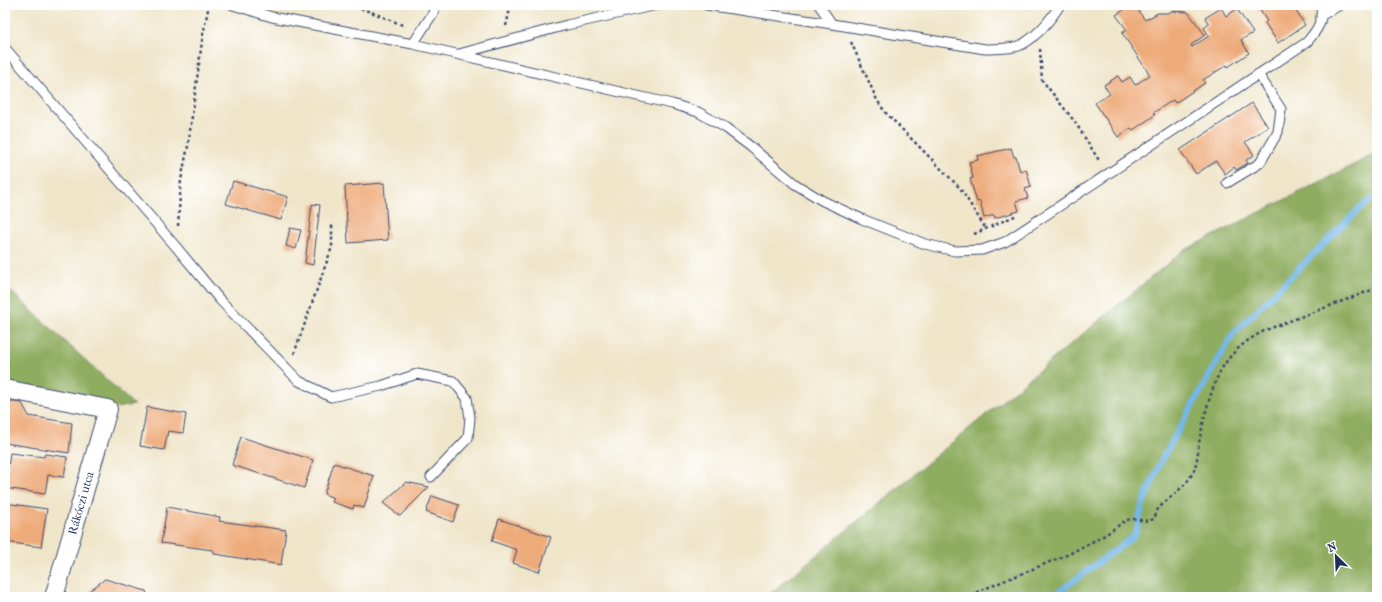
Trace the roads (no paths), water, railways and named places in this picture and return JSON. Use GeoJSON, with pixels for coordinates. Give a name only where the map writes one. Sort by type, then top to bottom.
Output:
{"type":"FeatureCollection","features":[{"type":"Feature","properties":{"kind":"street","name":"Rákóczi utca"},"geometry":{"type":"LineString","coordinates":[[5,389],[108,409],[54,597]]}},
{"type":"Feature","properties":{"kind":"lane"},"geometry":{"type":"LineString","coordinates":[[233,5],[272,17],[413,44],[672,104],[698,112],[726,128],[795,184],[823,201],[862,219],[925,244],[955,251],[982,250],[1005,242],[1307,42],[1318,30],[1322,15],[1321,5]]}},
{"type":"Feature","properties":{"kind":"lane"},"geometry":{"type":"LineString","coordinates":[[413,44],[433,13],[436,5]]}},
{"type":"Feature","properties":{"kind":"lane"},"geometry":{"type":"LineString","coordinates":[[457,54],[567,24],[657,5]]}},
{"type":"Feature","properties":{"kind":"lane"},"geometry":{"type":"LineString","coordinates":[[706,5],[844,25],[985,48],[1006,48],[1022,44],[1038,32],[1060,5]]}},
{"type":"Feature","properties":{"kind":"lane"},"geometry":{"type":"LineString","coordinates":[[819,5],[832,24]]}},
{"type":"Feature","properties":{"kind":"lane"},"geometry":{"type":"LineString","coordinates":[[1322,15],[1340,5]]}},
{"type":"Feature","properties":{"kind":"lane"},"geometry":{"type":"LineString","coordinates":[[5,48],[178,248],[220,300],[299,381],[331,397],[381,386],[417,374],[453,381],[467,398],[470,418],[468,438],[431,477]]}},
{"type":"Feature","properties":{"kind":"lane"},"geometry":{"type":"LineString","coordinates":[[1227,183],[1260,163],[1278,132],[1281,109],[1258,74]]}},
{"type":"Feature","properties":{"kind":"waterway"},"geometry":{"type":"LineString","coordinates":[[1052,597],[1134,536],[1142,506],[1161,461],[1233,334],[1363,205],[1377,197]]}}]}
